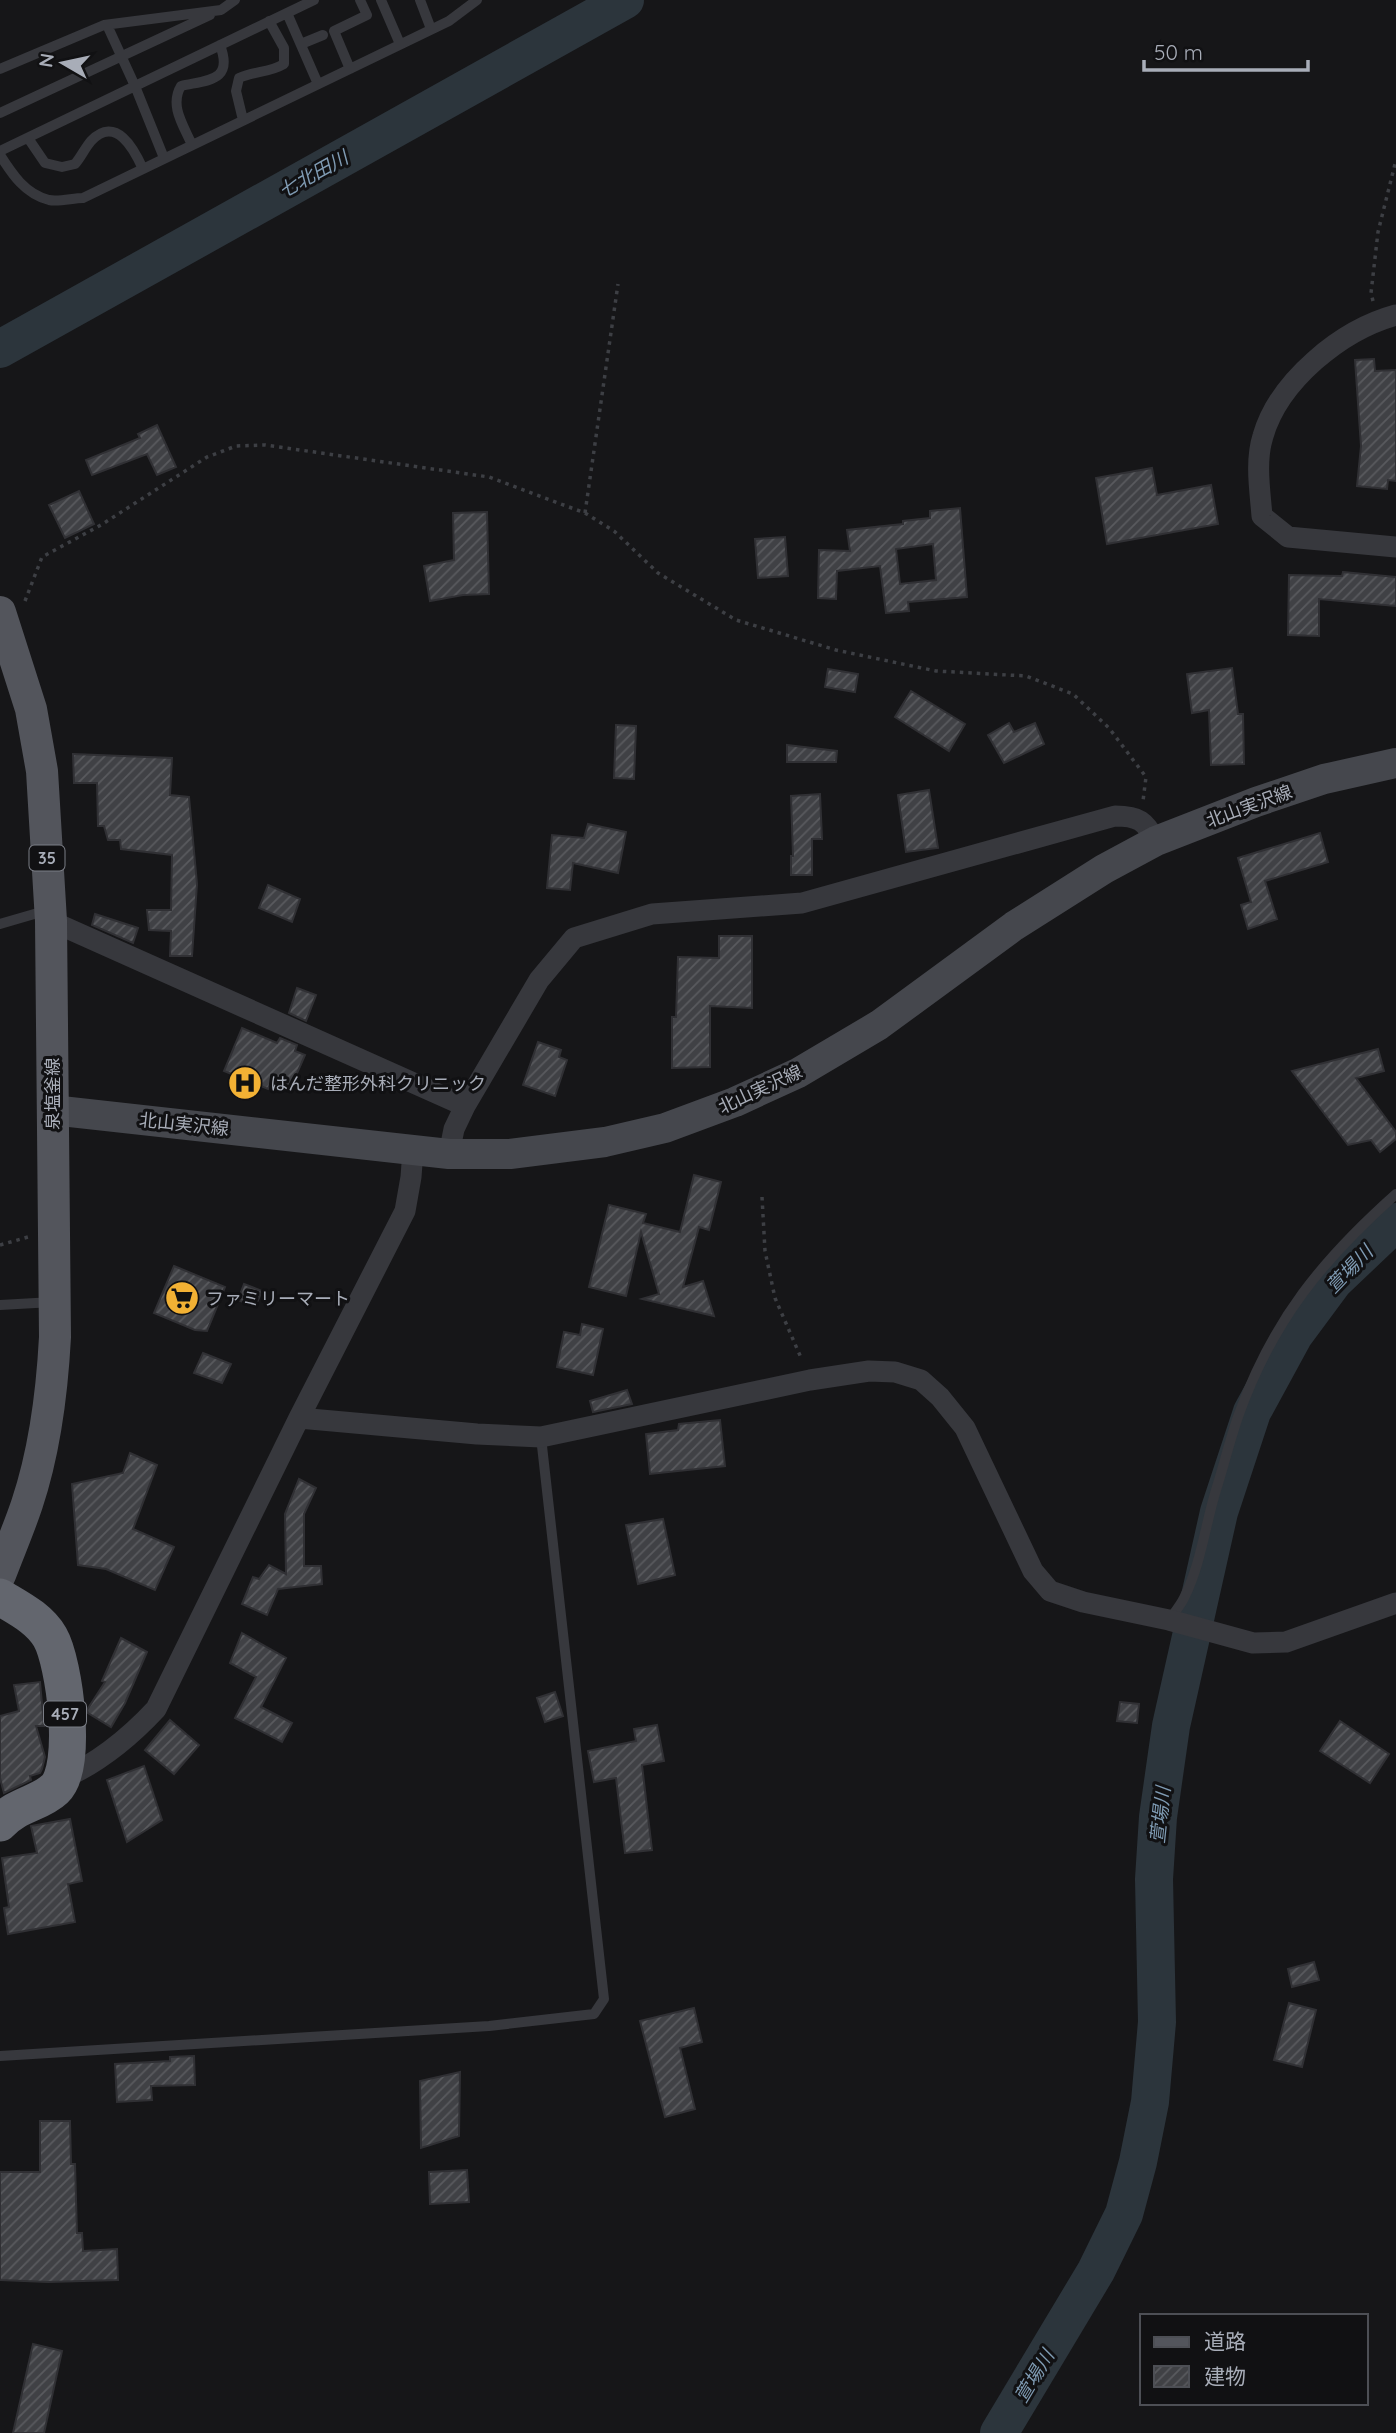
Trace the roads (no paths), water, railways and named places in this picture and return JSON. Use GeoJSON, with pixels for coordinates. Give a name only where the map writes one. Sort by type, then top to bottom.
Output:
{"type":"FeatureCollection","features":[{"type":"Feature","properties":{"kind":"highway","name":"457"},"geometry":{"type":"LineString","coordinates":[[0,1597],[33,1618],[49,1634],[58,1654],[62,1670],[67,1747],[62,1779]]}},
{"type":"Feature","properties":{"kind":"highway"},"geometry":{"type":"LineString","coordinates":[[3,1817],[55,1789],[62,1779]]}},
{"type":"Feature","properties":{"kind":"main road","name":"泉塩釜線"},"geometry":{"type":"LineString","coordinates":[[0,1575],[27,1503],[42,1446],[52,1390],[55,1302],[50,915],[42,771],[32,709],[5,626]]}},
{"type":"Feature","properties":{"kind":"street"},"geometry":{"type":"LineString","coordinates":[[1387,317],[1315,358],[1281,397],[1262,437],[1259,479],[1262,516],[1288,537],[1396,547]]}},
{"type":"Feature","properties":{"kind":"street","name":"北山実沢線"},"geometry":{"type":"LineString","coordinates":[[52,1110],[449,1154],[510,1154],[605,1142],[665,1128],[736,1102],[798,1073],[879,1025],[1014,926],[1104,869],[1149,831],[1256,802],[1324,779],[1396,763]]}},
{"type":"Feature","properties":{"kind":"street"},"geometry":{"type":"LineString","coordinates":[[449,1154],[454,1129],[465,1106],[539,980],[573,938],[652,914],[802,903],[1115,816],[1129,816],[1149,831]]}},
{"type":"Feature","properties":{"kind":"street"},"geometry":{"type":"LineString","coordinates":[[50,915],[465,1106]]}},
{"type":"Feature","properties":{"kind":"street"},"geometry":{"type":"LineString","coordinates":[[62,1779],[80,1771],[121,1743],[156,1709],[299,1418],[405,1211],[413,1150]]}},
{"type":"Feature","properties":{"kind":"street"},"geometry":{"type":"LineString","coordinates":[[299,1418],[541,1437],[810,1380],[869,1371],[895,1372],[921,1380],[940,1397],[965,1428],[1033,1571],[1050,1591],[1083,1602],[1175,1622],[1253,1643],[1286,1642],[1396,1602]]}},
{"type":"Feature","properties":{"kind":"lane"},"geometry":{"type":"LineString","coordinates":[[0,113],[221,10],[235,0]]}},
{"type":"Feature","properties":{"kind":"lane"},"geometry":{"type":"LineString","coordinates":[[349,69],[334,31],[367,15],[360,0]]}},
{"type":"Feature","properties":{"kind":"lane"},"geometry":{"type":"LineString","coordinates":[[396,0],[382,3],[400,44]]}},
{"type":"Feature","properties":{"kind":"lane"},"geometry":{"type":"LineString","coordinates":[[420,0],[430,29]]}},
{"type":"Feature","properties":{"kind":"lane"},"geometry":{"type":"LineString","coordinates":[[306,2],[0,153],[13,176],[26,188],[50,200],[83,198],[449,20],[477,0]]}},
{"type":"Feature","properties":{"kind":"lane"},"geometry":{"type":"LineString","coordinates":[[0,69],[107,25],[221,10]]}},
{"type":"Feature","properties":{"kind":"lane"},"geometry":{"type":"LineString","coordinates":[[287,13],[318,84]]}},
{"type":"Feature","properties":{"kind":"lane"},"geometry":{"type":"LineString","coordinates":[[243,120],[236,91],[239,78],[250,73],[272,71],[284,64],[284,48],[269,21]]}},
{"type":"Feature","properties":{"kind":"lane"},"geometry":{"type":"LineString","coordinates":[[107,25],[164,158]]}},
{"type":"Feature","properties":{"kind":"lane"},"geometry":{"type":"LineString","coordinates":[[301,44],[323,35]]}},
{"type":"Feature","properties":{"kind":"lane"},"geometry":{"type":"LineString","coordinates":[[192,145],[176,109],[176,96],[181,86],[207,83],[216,78],[223,69],[225,57],[220,45]]}},
{"type":"Feature","properties":{"kind":"lane"},"geometry":{"type":"LineString","coordinates":[[28,138],[45,163],[62,167],[75,164],[92,140],[104,132],[120,134],[132,145],[143,169]]}},
{"type":"Feature","properties":{"kind":"lane"},"geometry":{"type":"LineString","coordinates":[[0,924],[50,915]]}},
{"type":"Feature","properties":{"kind":"lane"},"geometry":{"type":"LineString","coordinates":[[1175,1622],[1203,1544],[1213,1500],[1239,1415],[1274,1336],[1300,1294],[1334,1253],[1396,1194]]}},
{"type":"Feature","properties":{"kind":"lane"},"geometry":{"type":"LineString","coordinates":[[0,1305],[55,1302]]}},
{"type":"Feature","properties":{"kind":"lane"},"geometry":{"type":"LineString","coordinates":[[0,2056],[489,2026],[594,2014],[604,1999],[541,1437]]}},
{"type":"Feature","properties":{"kind":"waterway","name":"七北田川"},"geometry":{"type":"LineString","coordinates":[[0,349],[625,0]]}},
{"type":"Feature","properties":{"kind":"waterway","name":"萱場川"},"geometry":{"type":"LineString","coordinates":[[999,2433],[1096,2271],[1124,2214],[1138,2162],[1150,2102],[1157,2022],[1154,1879],[1158,1817],[1171,1726],[1219,1512],[1252,1412],[1294,1335],[1334,1281],[1396,1222]]}},
{"type":"Feature","properties":{"kind":"place","name":"はんだ整形外科クリニック"},"geometry":{"type":"Point","coordinates":[245,1083]}},
{"type":"Feature","properties":{"kind":"place","name":"ファミリーマート"},"geometry":{"type":"Point","coordinates":[182,1298]}}]}
